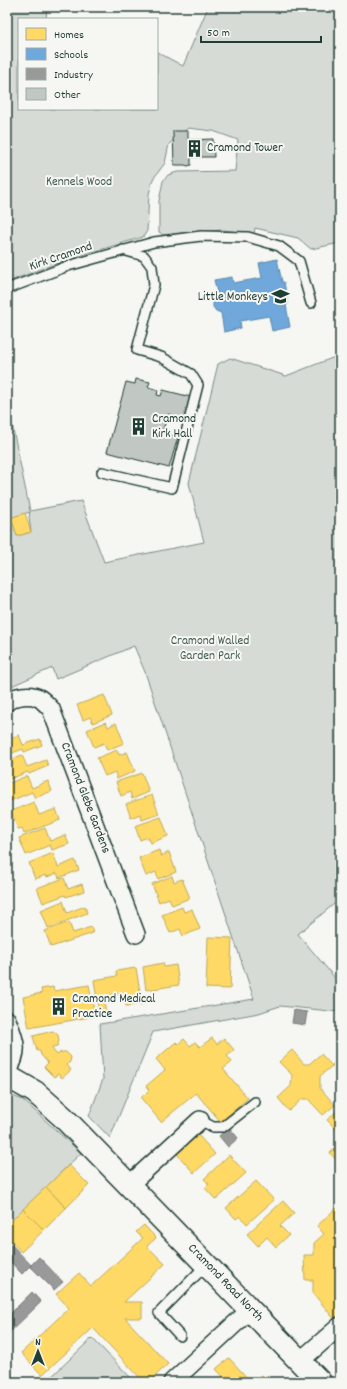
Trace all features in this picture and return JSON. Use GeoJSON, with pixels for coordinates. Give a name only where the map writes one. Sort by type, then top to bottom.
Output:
{"type":"FeatureCollection","features":[{"type":"Feature","properties":{"kind":"street","name":"Cramond Glebe Gardens"},"geometry":{"type":"LineString","coordinates":[[7,702],[10,699],[23,695],[39,698],[51,709],[136,934]]}},
{"type":"Feature","properties":{"kind":"street"},"geometry":{"type":"LineString","coordinates":[[7,1020],[14,1037],[16,1047],[14,1058],[7,1076]]}},
{"type":"Feature","properties":{"kind":"street","name":"Cramond Road North"},"geometry":{"type":"LineString","coordinates":[[7,1076],[35,1092],[52,1106],[320,1382]]}},
{"type":"Feature","properties":{"kind":"street"},"geometry":{"type":"LineString","coordinates":[[129,1185],[200,1120]]}},
{"type":"Feature","properties":{"kind":"street"},"geometry":{"type":"LineString","coordinates":[[172,1382],[250,1310]]}},
{"type":"Feature","properties":{"kind":"street"},"geometry":{"type":"LineString","coordinates":[[300,1361],[340,1326]]}},
{"type":"Feature","properties":{"kind":"lane","name":"Kirk Cramond"},"geometry":{"type":"LineString","coordinates":[[7,289],[68,266],[154,242],[201,236],[248,237],[279,246],[299,261],[311,303]]}},
{"type":"Feature","properties":{"kind":"lane"},"geometry":{"type":"LineString","coordinates":[[102,472],[172,488],[198,385],[191,374],[167,360],[137,350],[154,284],[152,267],[144,256],[123,250]]}},
{"type":"Feature","properties":{"kind":"lane"},"geometry":{"type":"LineString","coordinates":[[200,1120],[213,1128],[223,1127],[255,1102]]}},
{"type":"Feature","properties":{"kind":"lane"},"geometry":{"type":"LineString","coordinates":[[180,1336],[159,1313],[207,1265]]}},
{"type":"Feature","properties":{"kind":"green space","name":"Kennels Wood"},"geometry":{"type":"Polygon","coordinates":[[[7,7],[47,7],[46,18],[18,18],[18,110],[158,110],[158,53],[183,66],[208,7],[340,7],[340,243],[311,249],[298,238],[255,228],[254,234],[223,230],[163,235],[159,232],[159,201],[163,181],[168,175],[177,172],[235,171],[238,140],[213,131],[188,128],[169,144],[165,163],[153,179],[149,194],[147,231],[143,237],[66,260],[7,282],[7,7]]]}},
{"type":"Feature","properties":{"kind":"green space","name":"Cramond Walled Garden Park"},"geometry":{"type":"Polygon","coordinates":[[[340,355],[340,899],[298,934],[340,984],[340,1012],[280,1006],[259,1013],[153,1032],[110,1138],[89,1116],[103,1079],[100,1024],[254,999],[145,672],[134,646],[56,679],[52,668],[7,688],[7,540],[9,539],[7,525],[13,523],[17,536],[31,532],[29,517],[30,512],[7,519],[7,400],[30,511],[81,501],[104,562],[204,542],[189,483],[218,364],[230,358],[286,376],[340,355]]]}},
{"type":"Feature","properties":{"kind":"green space"},"geometry":{"type":"Polygon","coordinates":[[[7,1094],[23,1100],[81,1153],[8,1224],[7,1094]]]}},
{"type":"Feature","properties":{"kind":"green space"},"geometry":{"type":"Polygon","coordinates":[[[92,1338],[135,1382],[52,1382],[49,1379],[92,1338]]]}},
{"type":"Feature","properties":{"kind":"building: Homes"},"geometry":{"type":"Polygon","coordinates":[[[25,513],[31,532],[17,536],[13,523],[7,525],[7,519],[25,513]]]}},
{"type":"Feature","properties":{"kind":"building: Homes"},"geometry":{"type":"Polygon","coordinates":[[[104,695],[112,715],[93,723],[90,717],[83,720],[77,705],[104,695]]]}},
{"type":"Feature","properties":{"kind":"building: Homes"},"geometry":{"type":"Polygon","coordinates":[[[106,722],[108,727],[116,723],[124,743],[107,750],[104,743],[94,747],[87,730],[106,722]]]}},
{"type":"Feature","properties":{"kind":"building: Homes"},"geometry":{"type":"Polygon","coordinates":[[[19,735],[23,745],[40,739],[42,745],[24,752],[23,749],[7,755],[7,739],[19,735]]]}},
{"type":"Feature","properties":{"kind":"building: Homes"},"geometry":{"type":"Polygon","coordinates":[[[117,750],[119,755],[127,752],[135,771],[117,779],[115,772],[105,776],[97,758],[117,750]]]}},
{"type":"Feature","properties":{"kind":"building: Homes"},"geometry":{"type":"Polygon","coordinates":[[[22,755],[27,767],[46,760],[48,766],[29,774],[28,772],[7,780],[7,761],[22,755]]]}},
{"type":"Feature","properties":{"kind":"building: Homes"},"geometry":{"type":"Polygon","coordinates":[[[142,773],[149,792],[132,799],[130,792],[121,796],[116,782],[142,773]]]}},
{"type":"Feature","properties":{"kind":"building: Homes"},"geometry":{"type":"Polygon","coordinates":[[[27,776],[32,788],[48,781],[52,791],[35,798],[32,792],[10,801],[7,794],[7,784],[27,776]]]}},
{"type":"Feature","properties":{"kind":"building: Homes"},"geometry":{"type":"Polygon","coordinates":[[[152,795],[159,814],[142,820],[140,814],[131,818],[126,804],[152,795]]]}},
{"type":"Feature","properties":{"kind":"building: Homes"},"geometry":{"type":"Polygon","coordinates":[[[34,802],[39,815],[56,809],[60,820],[24,834],[22,828],[18,829],[11,811],[34,802]]]}},
{"type":"Feature","properties":{"kind":"building: Homes"},"geometry":{"type":"Polygon","coordinates":[[[161,817],[168,836],[151,843],[148,837],[140,840],[135,826],[161,817]]]}},
{"type":"Feature","properties":{"kind":"building: Homes"},"geometry":{"type":"Polygon","coordinates":[[[45,828],[50,841],[65,835],[69,844],[52,850],[50,845],[26,855],[19,838],[45,828]]]}},
{"type":"Feature","properties":{"kind":"building: Homes"},"geometry":{"type":"Polygon","coordinates":[[[159,850],[161,856],[169,852],[176,872],[158,879],[156,872],[146,876],[139,858],[159,850]]]}},
{"type":"Feature","properties":{"kind":"building: Homes"},"geometry":{"type":"Polygon","coordinates":[[[53,853],[58,867],[75,860],[79,870],[59,878],[57,873],[47,877],[46,875],[35,879],[29,863],[53,853]]]}},
{"type":"Feature","properties":{"kind":"building: Homes"},"geometry":{"type":"Polygon","coordinates":[[[172,876],[174,882],[182,879],[190,898],[172,905],[169,898],[159,902],[152,884],[172,876]]]}},
{"type":"Feature","properties":{"kind":"building: Homes"},"geometry":{"type":"Polygon","coordinates":[[[64,878],[68,889],[82,884],[84,891],[66,897],[65,895],[43,903],[37,888],[64,878]]]}},
{"type":"Feature","properties":{"kind":"building: Homes"},"geometry":{"type":"Polygon","coordinates":[[[63,901],[67,913],[85,906],[87,913],[48,928],[41,910],[63,901]]]}},
{"type":"Feature","properties":{"kind":"building: Homes"},"geometry":{"type":"Polygon","coordinates":[[[182,907],[184,912],[192,909],[200,929],[183,936],[180,929],[170,933],[162,915],[182,907]]]}},
{"type":"Feature","properties":{"kind":"building: Homes"},"geometry":{"type":"Polygon","coordinates":[[[69,922],[73,933],[91,927],[93,933],[51,947],[45,931],[69,922]]]}},
{"type":"Feature","properties":{"kind":"building: Homes"},"geometry":{"type":"Polygon","coordinates":[[[208,937],[232,938],[230,989],[206,988],[208,937]]]}},
{"type":"Feature","properties":{"kind":"building: Homes"},"geometry":{"type":"Polygon","coordinates":[[[163,963],[164,967],[176,965],[179,985],[146,990],[143,967],[163,963]]]}},
{"type":"Feature","properties":{"kind":"building: Homes"},"geometry":{"type":"Polygon","coordinates":[[[136,968],[142,1004],[126,1006],[124,993],[103,996],[106,1013],[99,1014],[94,980],[117,976],[116,971],[136,968]]]}},
{"type":"Feature","properties":{"kind":"building: Homes","name":"Cramond Medical Practice"},"geometry":{"type":"Polygon","coordinates":[[[89,985],[95,1016],[29,1028],[23,997],[42,993],[41,989],[53,987],[54,991],[89,985]]]}},
{"type":"Feature","properties":{"kind":"building: Homes"},"geometry":{"type":"Polygon","coordinates":[[[53,1031],[58,1035],[59,1041],[57,1046],[52,1047],[53,1050],[57,1055],[61,1052],[66,1052],[71,1057],[70,1062],[67,1065],[71,1070],[62,1078],[58,1074],[54,1077],[44,1067],[48,1063],[41,1055],[40,1051],[37,1051],[33,1036],[53,1031]]]}},
{"type":"Feature","properties":{"kind":"building: Homes"},"geometry":{"type":"Polygon","coordinates":[[[212,1038],[217,1044],[224,1038],[234,1050],[227,1056],[232,1062],[223,1069],[248,1098],[221,1122],[196,1093],[161,1122],[141,1098],[149,1090],[146,1086],[165,1070],[156,1059],[176,1042],[178,1044],[184,1039],[190,1046],[195,1042],[200,1047],[212,1038]]]}},
{"type":"Feature","properties":{"kind":"building: Homes"},"geometry":{"type":"Polygon","coordinates":[[[292,1050],[304,1064],[309,1064],[321,1054],[332,1066],[320,1076],[320,1088],[335,1105],[323,1115],[308,1099],[302,1099],[289,1111],[278,1098],[291,1086],[292,1075],[279,1062],[292,1050]]]}},
{"type":"Feature","properties":{"kind":"building: Homes"},"geometry":{"type":"Polygon","coordinates":[[[340,1058],[340,1075],[332,1065],[340,1058]]]}},
{"type":"Feature","properties":{"kind":"building: Homes"},"geometry":{"type":"Polygon","coordinates":[[[339,1109],[340,1110],[340,1133],[327,1120],[339,1109]]]}},
{"type":"Feature","properties":{"kind":"building: Homes"},"geometry":{"type":"Polygon","coordinates":[[[198,1135],[215,1154],[194,1173],[177,1154],[198,1135]]]}},
{"type":"Feature","properties":{"kind":"building: Homes"},"geometry":{"type":"Polygon","coordinates":[[[340,1144],[340,1164],[330,1153],[340,1144]]]}},
{"type":"Feature","properties":{"kind":"building: Homes"},"geometry":{"type":"Polygon","coordinates":[[[229,1155],[246,1173],[216,1200],[205,1188],[209,1184],[204,1179],[229,1155]]]}},
{"type":"Feature","properties":{"kind":"building: Homes"},"geometry":{"type":"Polygon","coordinates":[[[69,1165],[89,1185],[66,1208],[46,1187],[69,1165]]]}},
{"type":"Feature","properties":{"kind":"building: Homes"},"geometry":{"type":"Polygon","coordinates":[[[256,1181],[274,1200],[247,1224],[240,1216],[236,1219],[226,1208],[256,1181]]]}},
{"type":"Feature","properties":{"kind":"building: Homes"},"geometry":{"type":"Polygon","coordinates":[[[46,1187],[66,1208],[44,1230],[23,1209],[46,1187]]]}},
{"type":"Feature","properties":{"kind":"building: Homes"},"geometry":{"type":"Polygon","coordinates":[[[283,1201],[294,1213],[280,1226],[289,1235],[276,1247],[267,1237],[258,1246],[247,1234],[283,1201]]]}},
{"type":"Feature","properties":{"kind":"building: Homes"},"geometry":{"type":"Polygon","coordinates":[[[336,1208],[340,1212],[340,1263],[337,1270],[340,1278],[340,1316],[335,1320],[313,1293],[313,1280],[305,1280],[304,1255],[314,1255],[314,1243],[324,1234],[317,1226],[336,1208]]]}},
{"type":"Feature","properties":{"kind":"building: Homes"},"geometry":{"type":"Polygon","coordinates":[[[23,1209],[44,1230],[21,1252],[7,1237],[7,1225],[23,1209]]]}},
{"type":"Feature","properties":{"kind":"building: Homes"},"geometry":{"type":"Polygon","coordinates":[[[144,1225],[156,1238],[147,1246],[165,1264],[124,1302],[142,1302],[142,1318],[125,1318],[168,1364],[149,1382],[144,1382],[93,1328],[42,1375],[21,1353],[69,1308],[56,1294],[79,1273],[91,1286],[143,1238],[136,1232],[144,1225]]]}},
{"type":"Feature","properties":{"kind":"building: Homes"},"geometry":{"type":"Polygon","coordinates":[[[229,1358],[251,1382],[228,1382],[216,1369],[229,1358]]]}},
{"type":"Feature","properties":{"kind":"building: Homes"},"geometry":{"type":"Polygon","coordinates":[[[7,1372],[17,1382],[7,1382],[7,1372]]]}},
{"type":"Feature","properties":{"kind":"building: Homes"},"geometry":{"type":"Polygon","coordinates":[[[262,1375],[268,1382],[254,1382],[262,1375]]]}},
{"type":"Feature","properties":{"kind":"building: Schools"},"geometry":{"type":"Polygon","coordinates":[[[277,259],[282,282],[284,282],[290,327],[272,331],[269,316],[240,321],[241,328],[224,332],[221,313],[216,311],[213,307],[213,303],[218,297],[214,280],[232,277],[233,283],[262,278],[259,263],[277,259]]]}},
{"type":"Feature","properties":{"kind":"building: Industry"},"geometry":{"type":"Polygon","coordinates":[[[294,1010],[307,1012],[305,1025],[292,1023],[294,1010]]]}},
{"type":"Feature","properties":{"kind":"building: Industry"},"geometry":{"type":"Polygon","coordinates":[[[229,1127],[238,1138],[228,1147],[219,1136],[229,1127]]]}},
{"type":"Feature","properties":{"kind":"building: Industry"},"geometry":{"type":"Polygon","coordinates":[[[7,1240],[31,1265],[22,1274],[7,1258],[7,1240]]]}},
{"type":"Feature","properties":{"kind":"building: Industry"},"geometry":{"type":"Polygon","coordinates":[[[39,1257],[63,1282],[54,1290],[30,1266],[39,1257]]]}},
{"type":"Feature","properties":{"kind":"building: Industry"},"geometry":{"type":"Polygon","coordinates":[[[32,1292],[41,1302],[7,1335],[7,1317],[32,1292]]]}},
{"type":"Feature","properties":{"kind":"building: Other","name":"Cramond Tower"},"geometry":{"type":"Polygon","coordinates":[[[173,131],[188,131],[188,140],[213,139],[214,157],[191,157],[191,165],[174,165],[173,131]]]}},
{"type":"Feature","properties":{"kind":"building: Other","name":"Cramond Kirk Hall"},"geometry":{"type":"Polygon","coordinates":[[[136,379],[150,382],[148,387],[158,390],[157,395],[161,396],[163,390],[191,397],[185,419],[168,414],[162,433],[178,437],[169,468],[107,452],[126,382],[135,384],[136,379]]]}},
{"type":"Feature","properties":{"kind":"place","name":"Cramond Tower"},"geometry":{"type":"Point","coordinates":[194,148]}},
{"type":"Feature","properties":{"kind":"place","name":"Little Monkeys"},"geometry":{"type":"Point","coordinates":[281,297]}},
{"type":"Feature","properties":{"kind":"place","name":"Cramond Kirk Hall"},"geometry":{"type":"Point","coordinates":[139,426]}},
{"type":"Feature","properties":{"kind":"place","name":"Cramond Medical Practice"},"geometry":{"type":"Point","coordinates":[59,1006]}}]}
